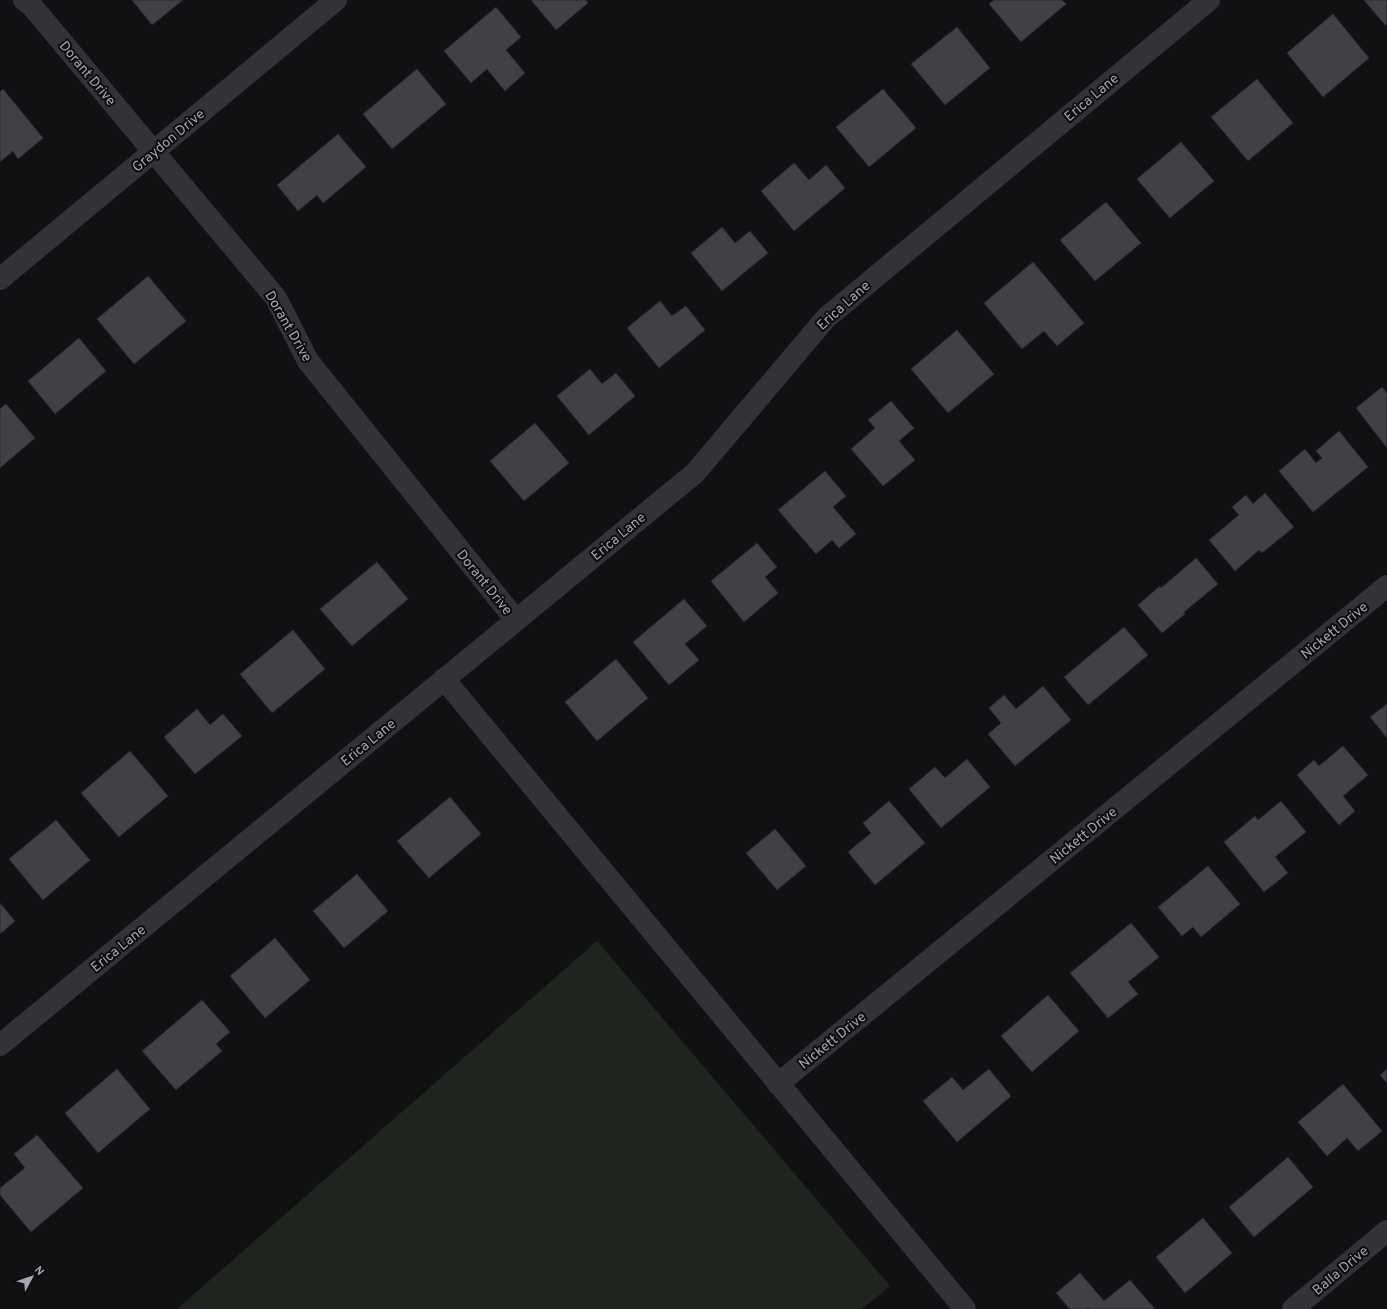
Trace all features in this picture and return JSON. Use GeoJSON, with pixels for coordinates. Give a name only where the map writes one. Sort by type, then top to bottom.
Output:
{"type":"FeatureCollection","features":[{"type":"Feature","properties":{"kind":"street","name":"Dorant Drive"},"geometry":{"type":"LineString","coordinates":[[24,0],[31,6],[154,151],[276,298],[308,361],[516,620]]}},
{"type":"Feature","properties":{"kind":"street","name":"Graydon Drive"},"geometry":{"type":"LineString","coordinates":[[0,279],[336,0]]}},
{"type":"Feature","properties":{"kind":"street","name":"Erica Lane"},"geometry":{"type":"LineString","coordinates":[[0,1045],[694,473],[826,318],[1209,0]]}},
{"type":"Feature","properties":{"kind":"street","name":"Nickett Drive"},"geometry":{"type":"LineString","coordinates":[[778,1084],[1387,586]]}},
{"type":"Feature","properties":{"kind":"street"},"geometry":{"type":"LineString","coordinates":[[444,679],[964,1309]]}},
{"type":"Feature","properties":{"kind":"street","name":"Balla Drive"},"geometry":{"type":"LineString","coordinates":[[1293,1309],[1387,1231]]}},
{"type":"Feature","properties":{"kind":"shaded area"},"geometry":{"type":"Polygon","coordinates":[[[597,941],[890,1286],[862,1309],[177,1309],[597,941]]]}},
{"type":"Feature","properties":{"kind":"building"},"geometry":{"type":"Polygon","coordinates":[[[132,0],[183,0],[152,25],[132,0]]]}},
{"type":"Feature","properties":{"kind":"building"},"geometry":{"type":"Polygon","coordinates":[[[531,0],[586,0],[588,3],[556,30],[531,0]]]}},
{"type":"Feature","properties":{"kind":"building"},"geometry":{"type":"Polygon","coordinates":[[[994,0],[1062,0],[1066,4],[1021,42],[989,4],[994,0]]]}},
{"type":"Feature","properties":{"kind":"building"},"geometry":{"type":"Polygon","coordinates":[[[1364,0],[1387,0],[1387,24],[1385,25],[1364,0]]]}},
{"type":"Feature","properties":{"kind":"building"},"geometry":{"type":"Polygon","coordinates":[[[496,7],[521,37],[506,50],[525,73],[505,91],[487,69],[471,83],[444,51],[496,7]]]}},
{"type":"Feature","properties":{"kind":"building"},"geometry":{"type":"Polygon","coordinates":[[[1333,14],[1369,58],[1323,97],[1287,53],[1333,14]]]}},
{"type":"Feature","properties":{"kind":"building"},"geometry":{"type":"Polygon","coordinates":[[[957,27],[990,68],[945,105],[911,64],[957,27]]]}},
{"type":"Feature","properties":{"kind":"building"},"geometry":{"type":"Polygon","coordinates":[[[417,69],[446,104],[392,149],[363,114],[417,69]]]}},
{"type":"Feature","properties":{"kind":"building"},"geometry":{"type":"Polygon","coordinates":[[[1257,79],[1293,123],[1248,161],[1211,117],[1257,79]]]}},
{"type":"Feature","properties":{"kind":"building"},"geometry":{"type":"Polygon","coordinates":[[[3,89],[43,138],[18,159],[13,151],[0,162],[0,92],[3,89]]]}},
{"type":"Feature","properties":{"kind":"building"},"geometry":{"type":"Polygon","coordinates":[[[883,89],[916,128],[869,167],[836,127],[883,89]]]}},
{"type":"Feature","properties":{"kind":"building"},"geometry":{"type":"Polygon","coordinates":[[[338,134],[366,167],[323,203],[317,195],[298,211],[277,185],[338,134]]]}},
{"type":"Feature","properties":{"kind":"building"},"geometry":{"type":"Polygon","coordinates":[[[1181,142],[1214,181],[1170,218],[1137,179],[1181,142]]]}},
{"type":"Feature","properties":{"kind":"building"},"geometry":{"type":"Polygon","coordinates":[[[794,163],[809,180],[826,165],[845,188],[794,231],[761,191],[794,163]]]}},
{"type":"Feature","properties":{"kind":"building"},"geometry":{"type":"Polygon","coordinates":[[[1106,202],[1141,243],[1095,281],[1060,240],[1106,202]]]}},
{"type":"Feature","properties":{"kind":"building"},"geometry":{"type":"Polygon","coordinates":[[[722,227],[735,243],[750,231],[768,253],[722,291],[691,253],[722,227]]]}},
{"type":"Feature","properties":{"kind":"building"},"geometry":{"type":"Polygon","coordinates":[[[1033,262],[1084,323],[1057,346],[1044,331],[1022,349],[984,303],[1033,262]]]}},
{"type":"Feature","properties":{"kind":"building"},"geometry":{"type":"Polygon","coordinates":[[[148,276],[186,321],[134,364],[97,319],[148,276]]]}},
{"type":"Feature","properties":{"kind":"building"},"geometry":{"type":"Polygon","coordinates":[[[660,301],[672,316],[686,306],[705,330],[659,368],[627,328],[660,301]]]}},
{"type":"Feature","properties":{"kind":"building"},"geometry":{"type":"Polygon","coordinates":[[[957,330],[994,374],[948,413],[911,369],[957,330]]]}},
{"type":"Feature","properties":{"kind":"building"},"geometry":{"type":"Polygon","coordinates":[[[79,338],[106,371],[55,414],[28,381],[79,338]]]}},
{"type":"Feature","properties":{"kind":"building"},"geometry":{"type":"Polygon","coordinates":[[[590,369],[602,384],[616,373],[635,396],[589,435],[557,396],[590,369]]]}},
{"type":"Feature","properties":{"kind":"building"},"geometry":{"type":"Polygon","coordinates":[[[1382,387],[1387,393],[1387,448],[1356,408],[1382,387]]]}},
{"type":"Feature","properties":{"kind":"building"},"geometry":{"type":"Polygon","coordinates":[[[891,401],[914,428],[899,441],[915,460],[883,486],[851,449],[875,428],[868,420],[891,401]]]}},
{"type":"Feature","properties":{"kind":"building"},"geometry":{"type":"Polygon","coordinates":[[[6,404],[35,438],[0,468],[0,409],[6,404]]]}},
{"type":"Feature","properties":{"kind":"building"},"geometry":{"type":"Polygon","coordinates":[[[535,423],[569,463],[524,501],[490,461],[535,423]]]}},
{"type":"Feature","properties":{"kind":"building"},"geometry":{"type":"Polygon","coordinates":[[[1339,431],[1368,467],[1313,512],[1279,471],[1305,449],[1316,463],[1322,458],[1316,451],[1339,431]]]}},
{"type":"Feature","properties":{"kind":"building"},"geometry":{"type":"Polygon","coordinates":[[[825,471],[846,496],[833,507],[856,534],[839,548],[832,540],[816,554],[778,510],[825,471]]]}},
{"type":"Feature","properties":{"kind":"building"},"geometry":{"type":"Polygon","coordinates":[[[1265,493],[1294,527],[1262,553],[1259,550],[1235,571],[1209,540],[1239,515],[1232,507],[1246,495],[1253,504],[1265,493]]]}},
{"type":"Feature","properties":{"kind":"building"},"geometry":{"type":"Polygon","coordinates":[[[757,543],[777,567],[765,577],[778,593],[744,622],[711,581],[757,543]]]}},
{"type":"Feature","properties":{"kind":"building"},"geometry":{"type":"Polygon","coordinates":[[[1196,558],[1218,584],[1184,612],[1185,614],[1162,633],[1138,605],[1160,586],[1161,588],[1196,558]]]}},
{"type":"Feature","properties":{"kind":"building"},"geometry":{"type":"Polygon","coordinates":[[[377,562],[408,599],[352,646],[320,609],[377,562]]]}},
{"type":"Feature","properties":{"kind":"building"},"geometry":{"type":"Polygon","coordinates":[[[684,599],[707,626],[685,644],[699,660],[669,685],[633,642],[684,599]]]}},
{"type":"Feature","properties":{"kind":"building"},"geometry":{"type":"Polygon","coordinates":[[[1124,627],[1148,655],[1088,705],[1064,677],[1124,627]]]}},
{"type":"Feature","properties":{"kind":"building"},"geometry":{"type":"Polygon","coordinates":[[[293,630],[325,669],[272,713],[240,674],[293,630]]]}},
{"type":"Feature","properties":{"kind":"building"},"geometry":{"type":"Polygon","coordinates":[[[616,659],[648,698],[597,741],[565,702],[616,659]]]}},
{"type":"Feature","properties":{"kind":"building"},"geometry":{"type":"Polygon","coordinates":[[[1043,686],[1071,720],[1015,766],[988,734],[1001,723],[989,708],[1004,695],[1016,709],[1043,686]]]}},
{"type":"Feature","properties":{"kind":"building"},"geometry":{"type":"Polygon","coordinates":[[[1387,704],[1387,738],[1370,717],[1387,704]]]}},
{"type":"Feature","properties":{"kind":"building"},"geometry":{"type":"Polygon","coordinates":[[[197,709],[210,725],[223,714],[242,736],[195,774],[164,737],[197,709]]]}},
{"type":"Feature","properties":{"kind":"building"},"geometry":{"type":"Polygon","coordinates":[[[1343,746],[1368,775],[1343,796],[1355,811],[1339,825],[1297,775],[1314,760],[1319,766],[1343,746]]]}},
{"type":"Feature","properties":{"kind":"building"},"geometry":{"type":"Polygon","coordinates":[[[130,751],[168,796],[119,837],[81,793],[130,751]]]}},
{"type":"Feature","properties":{"kind":"building"},"geometry":{"type":"Polygon","coordinates":[[[967,759],[990,787],[941,828],[909,789],[935,767],[945,778],[967,759]]]}},
{"type":"Feature","properties":{"kind":"building"},"geometry":{"type":"Polygon","coordinates":[[[450,797],[481,834],[429,878],[397,841],[450,797]]]}},
{"type":"Feature","properties":{"kind":"building"},"geometry":{"type":"Polygon","coordinates":[[[889,801],[925,843],[875,885],[848,852],[871,833],[863,823],[889,801]]]}},
{"type":"Feature","properties":{"kind":"building"},"geometry":{"type":"Polygon","coordinates":[[[1281,801],[1306,832],[1275,857],[1288,873],[1264,892],[1224,842],[1255,816],[1258,820],[1281,801]]]}},
{"type":"Feature","properties":{"kind":"building"},"geometry":{"type":"Polygon","coordinates":[[[56,820],[90,860],[43,900],[9,859],[56,820]]]}},
{"type":"Feature","properties":{"kind":"building"},"geometry":{"type":"Polygon","coordinates":[[[775,829],[806,866],[777,890],[746,853],[775,829]]]}},
{"type":"Feature","properties":{"kind":"building"},"geometry":{"type":"Polygon","coordinates":[[[1208,866],[1240,904],[1201,937],[1193,927],[1182,936],[1158,907],[1208,866]]]}},
{"type":"Feature","properties":{"kind":"building"},"geometry":{"type":"Polygon","coordinates":[[[357,874],[388,911],[344,948],[313,911],[357,874]]]}},
{"type":"Feature","properties":{"kind":"building"},"geometry":{"type":"Polygon","coordinates":[[[0,903],[15,921],[0,934],[0,903]]]}},
{"type":"Feature","properties":{"kind":"building"},"geometry":{"type":"Polygon","coordinates":[[[1131,923],[1159,957],[1128,982],[1138,994],[1108,1018],[1070,973],[1131,923]]]}},
{"type":"Feature","properties":{"kind":"building"},"geometry":{"type":"Polygon","coordinates":[[[275,938],[310,980],[265,1018],[230,976],[275,938]]]}},
{"type":"Feature","properties":{"kind":"building"},"geometry":{"type":"Polygon","coordinates":[[[1048,995],[1079,1031],[1032,1072],[1001,1036],[1048,995]]]}},
{"type":"Feature","properties":{"kind":"building"},"geometry":{"type":"Polygon","coordinates":[[[202,1000],[230,1032],[216,1044],[222,1051],[176,1090],[142,1051],[202,1000]]]}},
{"type":"Feature","properties":{"kind":"building"},"geometry":{"type":"Polygon","coordinates":[[[117,1069],[150,1109],[98,1153],[65,1113],[117,1069]]]}},
{"type":"Feature","properties":{"kind":"building"},"geometry":{"type":"Polygon","coordinates":[[[989,1069],[1011,1096],[957,1142],[923,1101],[952,1077],[963,1090],[989,1069]]]}},
{"type":"Feature","properties":{"kind":"building"},"geometry":{"type":"Polygon","coordinates":[[[1387,1069],[1387,1083],[1380,1075],[1387,1069]]]}},
{"type":"Feature","properties":{"kind":"building"},"geometry":{"type":"Polygon","coordinates":[[[1343,1084],[1382,1131],[1358,1151],[1347,1138],[1327,1156],[1298,1122],[1343,1084]]]}},
{"type":"Feature","properties":{"kind":"building"},"geometry":{"type":"Polygon","coordinates":[[[37,1135],[83,1188],[31,1232],[0,1195],[0,1188],[25,1168],[14,1154],[37,1135]]]}},
{"type":"Feature","properties":{"kind":"building"},"geometry":{"type":"Polygon","coordinates":[[[1288,1157],[1313,1187],[1254,1237],[1229,1207],[1288,1157]]]}},
{"type":"Feature","properties":{"kind":"building"},"geometry":{"type":"Polygon","coordinates":[[[1203,1218],[1232,1253],[1185,1293],[1156,1257],[1203,1218]]]}},
{"type":"Feature","properties":{"kind":"building"},"geometry":{"type":"Polygon","coordinates":[[[1080,1273],[1104,1301],[1130,1280],[1155,1309],[1070,1309],[1056,1293],[1080,1273]]]}}]}
